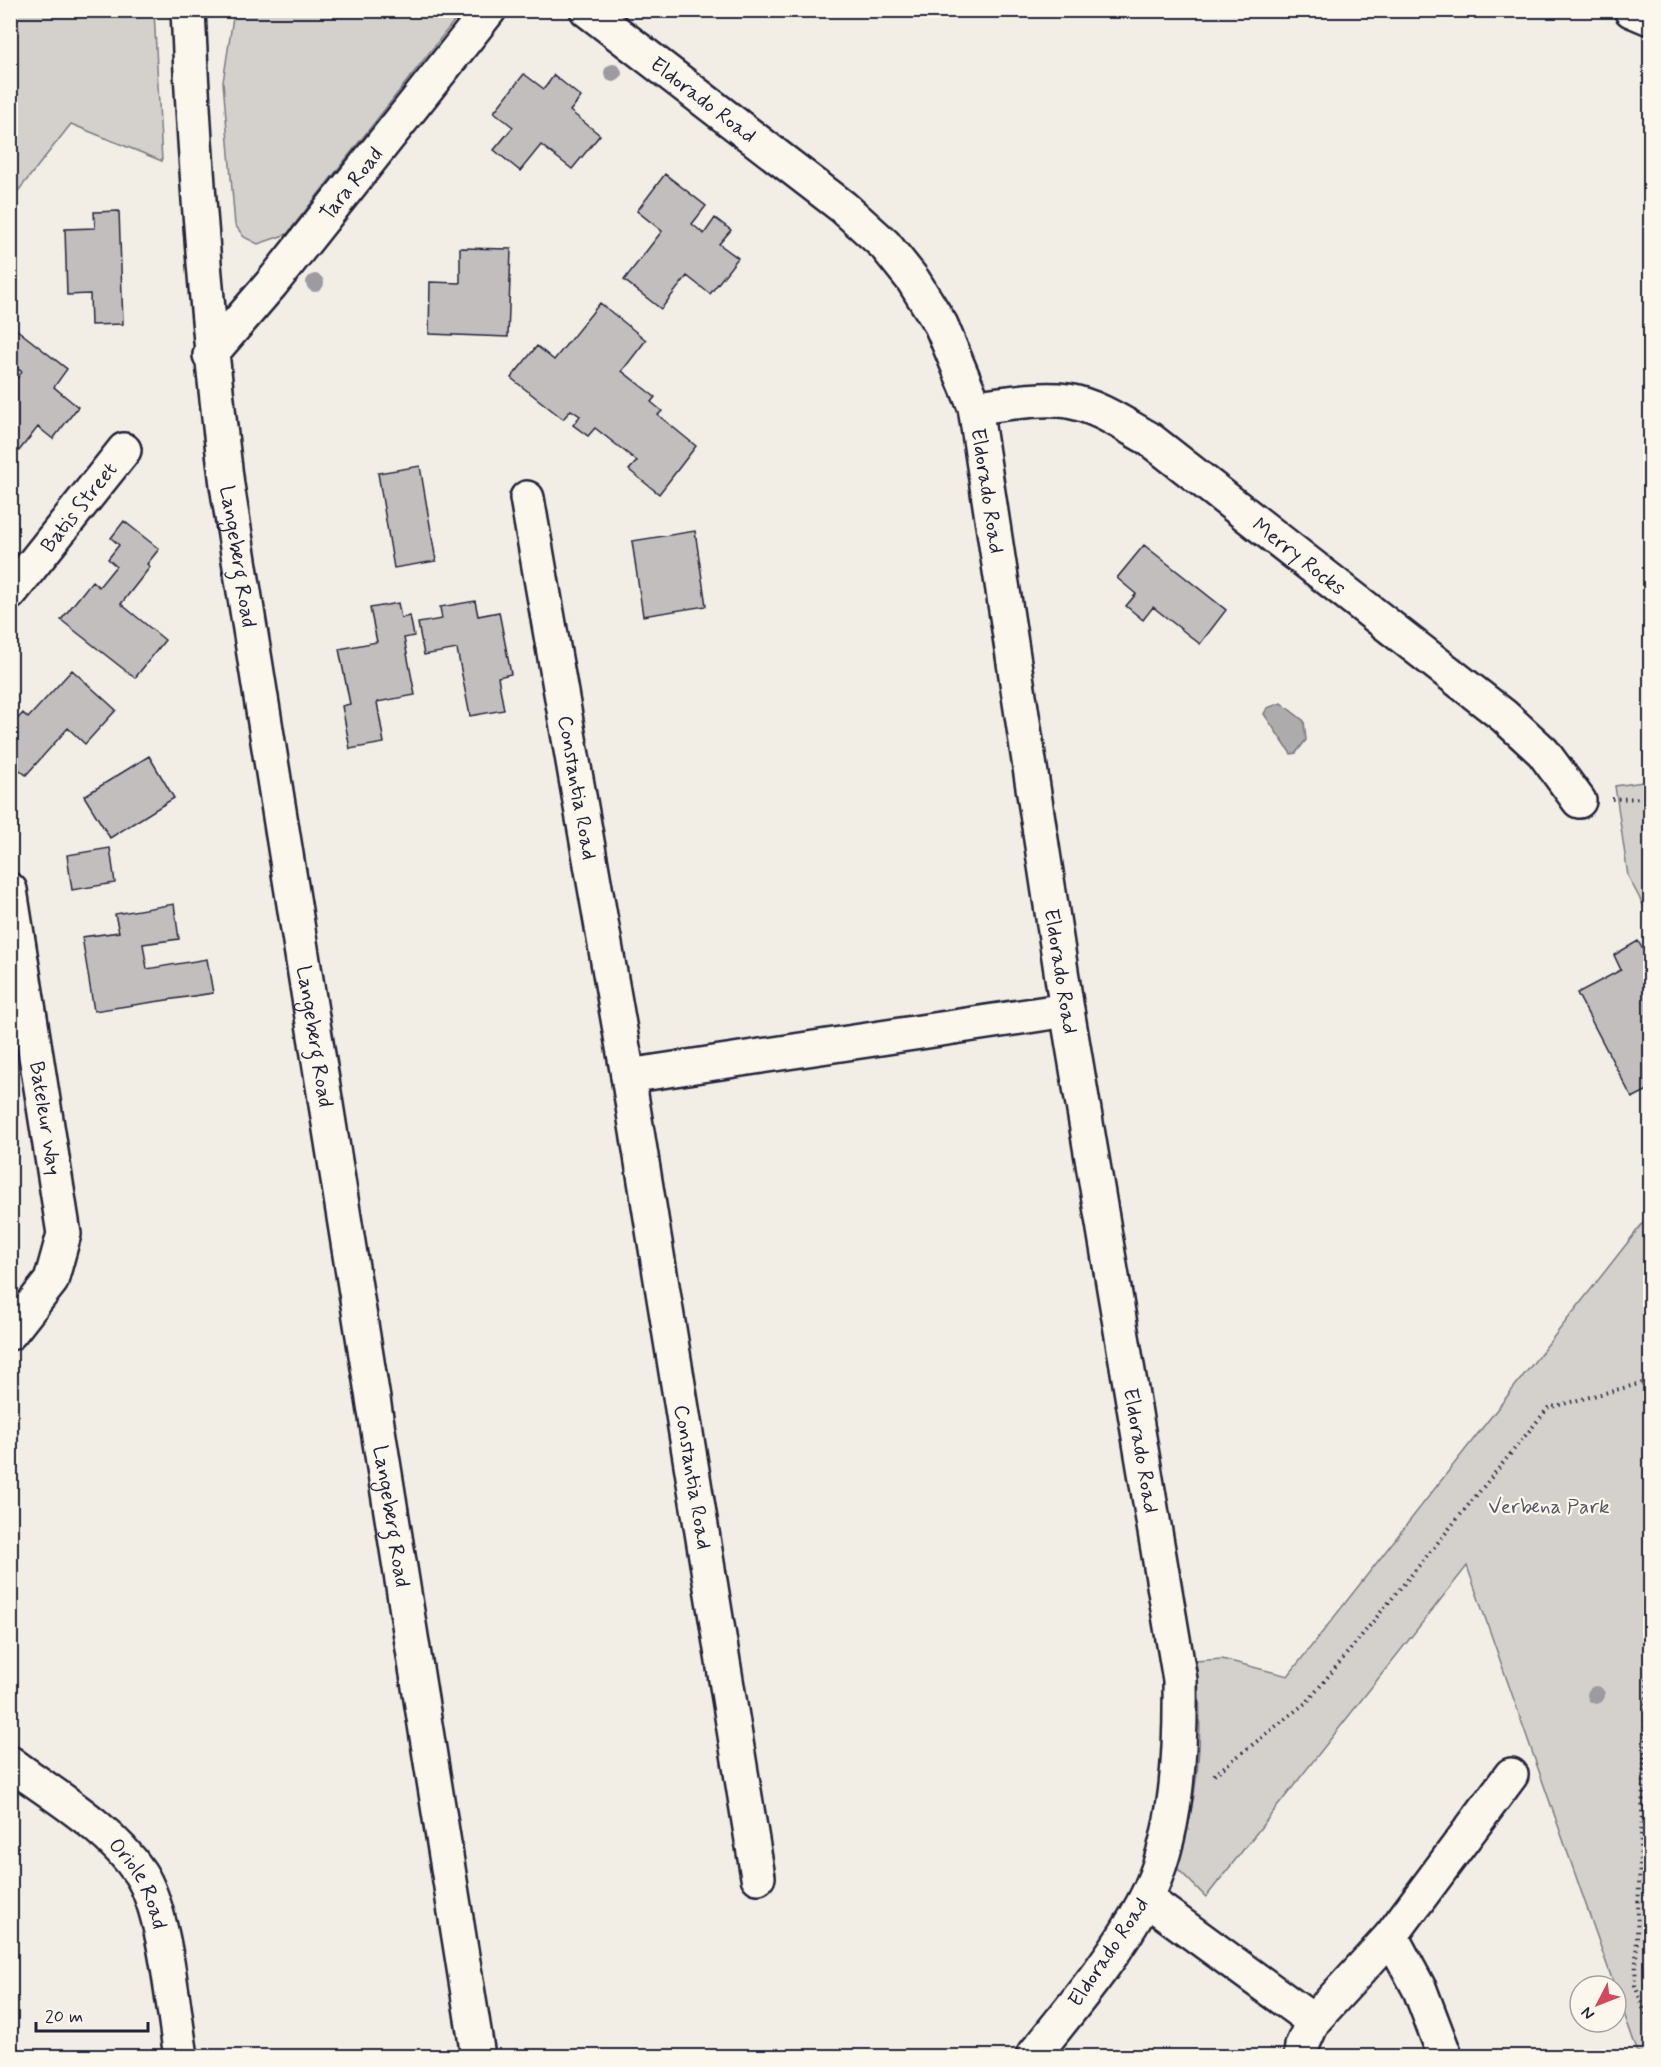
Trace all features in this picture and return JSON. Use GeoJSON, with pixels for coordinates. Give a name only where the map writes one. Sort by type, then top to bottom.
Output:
{"type":"FeatureCollection","features":[{"type":"Feature","properties":{"kind":"street","name":"Langeberg Road"},"geometry":{"type":"LineString","coordinates":[[188,10],[195,159],[210,355],[229,496],[478,2056]]}},
{"type":"Feature","properties":{"kind":"street","name":"Tara Road"},"geometry":{"type":"LineString","coordinates":[[210,355],[272,283],[489,10]]}},
{"type":"Feature","properties":{"kind":"street","name":"Eldorado Road"},"geometry":{"type":"LineString","coordinates":[[587,10],[843,207],[885,245],[913,280],[941,324],[975,407],[1067,1010],[1180,1680],[1179,1767],[1173,1807],[1160,1860],[1146,1899],[1114,1950],[1033,2056]]}},
{"type":"Feature","properties":{"kind":"street"},"geometry":{"type":"LineString","coordinates":[[1631,10],[1650,18]]}},
{"type":"Feature","properties":{"kind":"street","name":"Merry Rocks"},"geometry":{"type":"LineString","coordinates":[[975,407],[1068,401],[1094,409],[1148,438],[1504,716],[1543,752],[1579,801]]}},
{"type":"Feature","properties":{"kind":"street","name":"Batis Street"},"geometry":{"type":"LineString","coordinates":[[10,593],[124,450]]}},
{"type":"Feature","properties":{"kind":"street","name":"Constantia Road"},"geometry":{"type":"LineString","coordinates":[[527,498],[628,1076],[758,1877]]}},
{"type":"Feature","properties":{"kind":"street","name":"Bateleur Way"},"geometry":{"type":"LineString","coordinates":[[10,890],[64,1234],[51,1281],[10,1333]]}},
{"type":"Feature","properties":{"kind":"street"},"geometry":{"type":"LineString","coordinates":[[628,1076],[1067,1010]]}},
{"type":"Feature","properties":{"kind":"street","name":"Oriole Road"},"geometry":{"type":"LineString","coordinates":[[10,1763],[111,1839],[141,1874],[157,1911],[181,2056]]}},
{"type":"Feature","properties":{"kind":"street"},"geometry":{"type":"LineString","coordinates":[[1301,2056],[1302,2046],[1313,2021],[1391,1936],[1510,1774]]}},
{"type":"Feature","properties":{"kind":"street"},"geometry":{"type":"LineString","coordinates":[[1146,1899],[1313,2021]]}},
{"type":"Feature","properties":{"kind":"street"},"geometry":{"type":"LineString","coordinates":[[1391,1936],[1420,1990],[1445,2056]]}},
{"type":"Feature","properties":{"kind":"path"},"geometry":{"type":"LineString","coordinates":[[1173,1807],[1308,1701],[1548,1408],[1650,1381]]}},
{"type":"Feature","properties":{"kind":"path"},"geometry":{"type":"LineString","coordinates":[[1650,1613],[1635,1985],[1650,2027]]}},
{"type":"Feature","properties":{"kind":"green space"},"geometry":{"type":"Polygon","coordinates":[[[11,10],[154,11],[162,161],[71,124],[11,200],[11,10]]]}},
{"type":"Feature","properties":{"kind":"green space"},"geometry":{"type":"Polygon","coordinates":[[[234,11],[462,11],[287,234],[258,244],[244,237],[235,225],[223,82],[234,11]]]}},
{"type":"Feature","properties":{"kind":"green space"},"geometry":{"type":"Polygon","coordinates":[[[1650,781],[1650,918],[1628,876],[1615,786],[1650,781]]]}},
{"type":"Feature","properties":{"kind":"green space","name":"Verbena Park"},"geometry":{"type":"Polygon","coordinates":[[[1650,1214],[1650,2056],[1639,2056],[1628,2025],[1628,1974],[1610,1974],[1467,1566],[1206,1897],[1177,1868],[1190,1817],[1198,1766],[1200,1714],[1196,1661],[1222,1659],[1288,1676],[1650,1214]]]}},
{"type":"Feature","properties":{"kind":"shaded area"},"geometry":{"type":"Polygon","coordinates":[[[1281,703],[1304,721],[1306,740],[1296,753],[1291,754],[1264,714],[1267,708],[1281,703]]]}},
{"type":"Feature","properties":{"kind":"building"},"geometry":{"type":"Polygon","coordinates":[[[524,74],[544,89],[554,75],[581,97],[570,111],[600,135],[572,169],[541,145],[520,171],[494,150],[513,127],[494,112],[524,74]]]}},
{"type":"Feature","properties":{"kind":"building"},"geometry":{"type":"Polygon","coordinates":[[[665,174],[706,206],[692,224],[704,234],[715,218],[731,230],[719,244],[738,258],[710,294],[687,276],[661,309],[624,280],[662,231],[637,211],[665,174]]]}},
{"type":"Feature","properties":{"kind":"building"},"geometry":{"type":"Polygon","coordinates":[[[119,211],[123,324],[91,325],[90,294],[67,295],[65,229],[95,228],[94,212],[119,211]]]}},
{"type":"Feature","properties":{"kind":"building"},"geometry":{"type":"Polygon","coordinates":[[[460,248],[511,249],[508,337],[429,334],[430,282],[460,283],[460,248]]]}},
{"type":"Feature","properties":{"kind":"building"},"geometry":{"type":"Polygon","coordinates":[[[600,303],[646,340],[622,371],[655,397],[651,402],[662,411],[658,415],[696,446],[659,494],[629,470],[637,461],[595,428],[588,436],[573,425],[580,416],[571,410],[563,419],[511,378],[537,346],[554,360],[600,303]]]}},
{"type":"Feature","properties":{"kind":"building"},"geometry":{"type":"Polygon","coordinates":[[[16,329],[67,369],[54,387],[78,407],[53,439],[38,427],[10,462],[10,387],[22,372],[10,363],[10,336],[16,329]]]}},
{"type":"Feature","properties":{"kind":"building"},"geometry":{"type":"Polygon","coordinates":[[[420,466],[436,561],[394,568],[378,473],[420,466]]]}},
{"type":"Feature","properties":{"kind":"building"},"geometry":{"type":"Polygon","coordinates":[[[124,521],[159,549],[147,564],[150,567],[121,604],[165,640],[135,678],[61,620],[92,581],[99,587],[116,566],[108,559],[119,545],[111,538],[124,521]]]}},
{"type":"Feature","properties":{"kind":"building"},"geometry":{"type":"Polygon","coordinates":[[[695,531],[706,606],[643,616],[632,541],[695,531]]]}},
{"type":"Feature","properties":{"kind":"building"},"geometry":{"type":"Polygon","coordinates":[[[1144,545],[1226,610],[1200,644],[1153,607],[1143,620],[1126,606],[1136,594],[1117,578],[1144,545]]]}},
{"type":"Feature","properties":{"kind":"building"},"geometry":{"type":"Polygon","coordinates":[[[475,601],[478,616],[499,612],[511,674],[498,677],[504,710],[470,716],[457,649],[424,655],[418,623],[442,619],[440,607],[475,601]]]}},
{"type":"Feature","properties":{"kind":"building"},"geometry":{"type":"Polygon","coordinates":[[[398,603],[401,618],[410,616],[414,636],[404,638],[415,695],[377,702],[384,743],[350,749],[342,706],[350,704],[339,649],[377,642],[370,608],[398,603]]]}},
{"type":"Feature","properties":{"kind":"building"},"geometry":{"type":"Polygon","coordinates":[[[72,670],[116,710],[85,744],[68,728],[26,775],[10,762],[10,727],[23,713],[28,718],[72,670]]]}},
{"type":"Feature","properties":{"kind":"building"},"geometry":{"type":"Polygon","coordinates":[[[149,756],[174,798],[110,838],[84,796],[149,756]]]}},
{"type":"Feature","properties":{"kind":"building"},"geometry":{"type":"Polygon","coordinates":[[[110,848],[115,883],[72,890],[67,855],[110,848]]]}},
{"type":"Feature","properties":{"kind":"building"},"geometry":{"type":"Polygon","coordinates":[[[174,904],[179,939],[143,944],[147,969],[207,959],[213,993],[94,1011],[82,937],[119,932],[115,914],[174,904]]]}},
{"type":"Feature","properties":{"kind":"building"},"geometry":{"type":"Polygon","coordinates":[[[1638,941],[1647,957],[1650,955],[1650,1089],[1632,1098],[1577,993],[1621,970],[1614,955],[1638,941]]]}}]}
